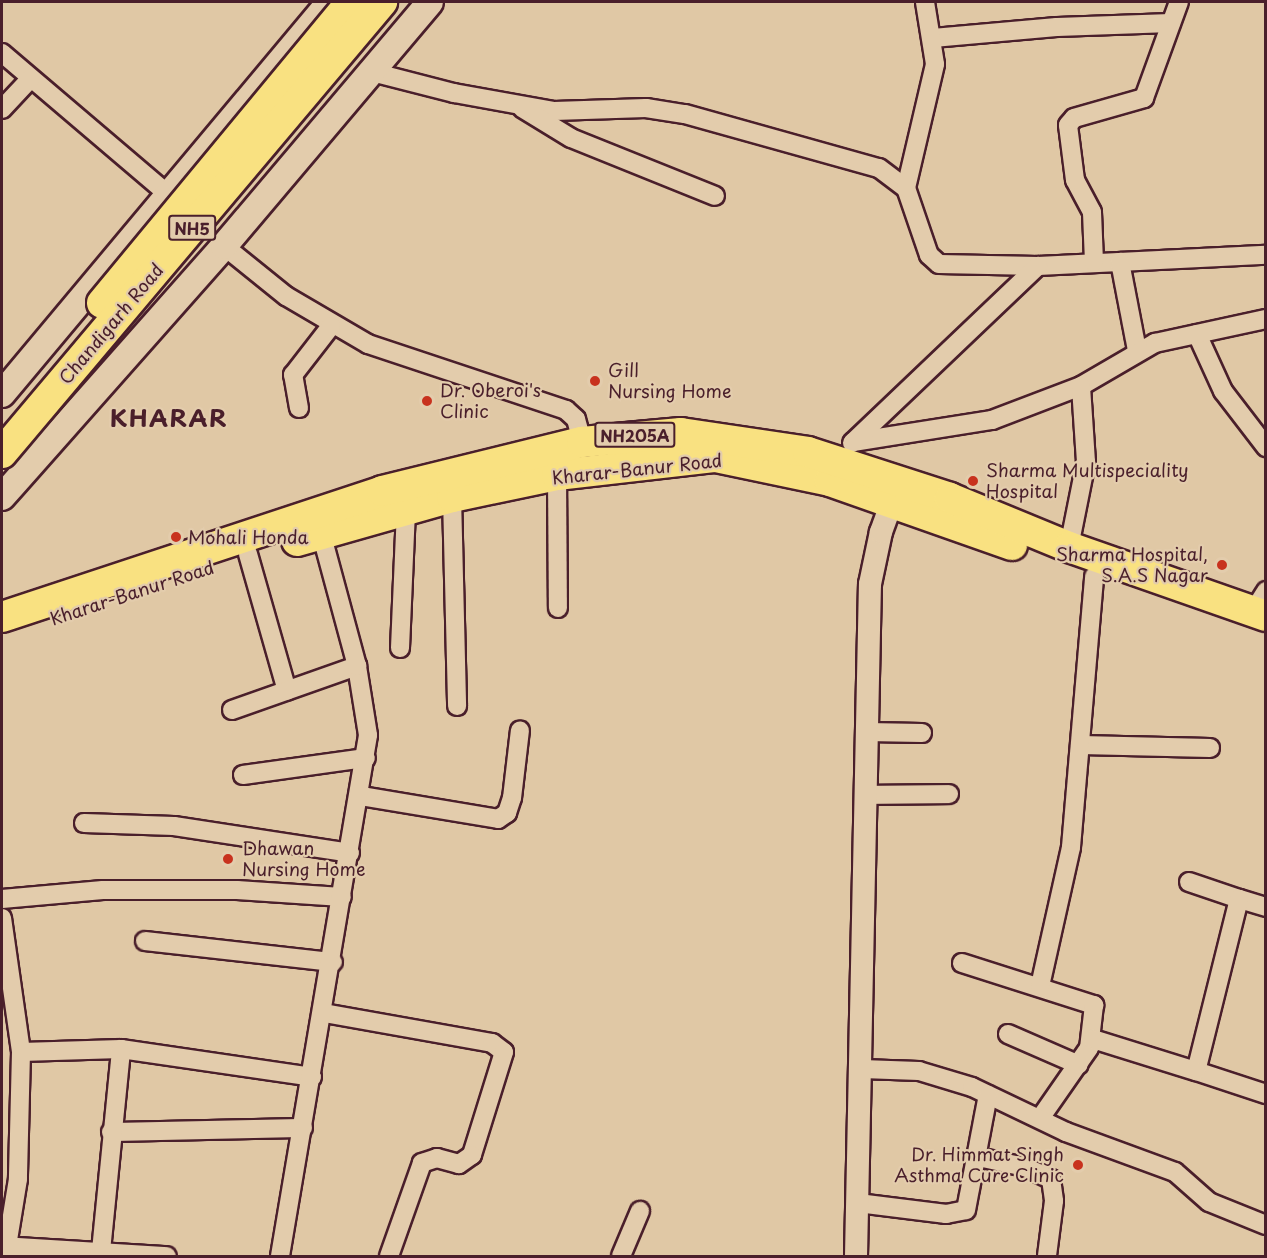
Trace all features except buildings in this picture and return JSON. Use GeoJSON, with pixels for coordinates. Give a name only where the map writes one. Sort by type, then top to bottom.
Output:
{"type":"FeatureCollection","features":[{"type":"Feature","properties":{"kind":"highway","name":"NH5"},"geometry":{"type":"LineString","coordinates":[[2,423],[351,2]]}},
{"type":"Feature","properties":{"kind":"highway","name":"Chandigarh Road"},"geometry":{"type":"LineString","coordinates":[[2,453],[382,2]]}},
{"type":"Feature","properties":{"kind":"highway","name":"NH205A"},"geometry":{"type":"LineString","coordinates":[[2,617],[318,523],[382,491],[582,442],[681,433],[753,440],[841,461]]}},
{"type":"Feature","properties":{"kind":"highway","name":"Kharar-Banur Road"},"geometry":{"type":"LineString","coordinates":[[2,636],[248,554],[318,523],[406,510],[557,475],[716,457],[841,461],[896,492],[1094,576],[1266,638]]}},
{"type":"Feature","properties":{"kind":"highway","name":"NH205A"},"geometry":{"type":"LineString","coordinates":[[896,492],[1261,606]]}},
{"type":"Feature","properties":{"kind":"main road"},"geometry":{"type":"LineString","coordinates":[[2,497],[224,246],[430,2]]}},
{"type":"Feature","properties":{"kind":"main road"},"geometry":{"type":"LineString","coordinates":[[2,394],[170,196],[322,11],[372,72]]}},
{"type":"Feature","properties":{"kind":"street"},"geometry":{"type":"LineString","coordinates":[[925,2],[933,38],[935,64],[906,188],[929,255],[939,264],[1038,266],[1266,255]]}},
{"type":"Feature","properties":{"kind":"street"},"geometry":{"type":"LineString","coordinates":[[1094,262],[1092,212],[1075,180],[1068,125],[1074,118],[1144,98],[1179,2]]}},
{"type":"Feature","properties":{"kind":"street"},"geometry":{"type":"LineString","coordinates":[[933,38],[1057,27],[1171,23]]}},
{"type":"Feature","properties":{"kind":"street"},"geometry":{"type":"LineString","coordinates":[[2,53],[170,196]]}},
{"type":"Feature","properties":{"kind":"street"},"geometry":{"type":"LineString","coordinates":[[372,72],[518,105],[572,111],[646,108],[685,114],[879,168],[906,188]]}},
{"type":"Feature","properties":{"kind":"street"},"geometry":{"type":"LineString","coordinates":[[2,109],[31,78]]}},
{"type":"Feature","properties":{"kind":"street"},"geometry":{"type":"LineString","coordinates":[[518,105],[571,138],[715,196]]}},
{"type":"Feature","properties":{"kind":"street"},"geometry":{"type":"LineString","coordinates":[[224,246],[269,284],[331,326],[401,357],[566,410],[576,418],[582,442]]}},
{"type":"Feature","properties":{"kind":"street"},"geometry":{"type":"LineString","coordinates":[[1120,262],[1137,350]]}},
{"type":"Feature","properties":{"kind":"street"},"geometry":{"type":"LineString","coordinates":[[841,461],[1038,266]]}},
{"type":"Feature","properties":{"kind":"street"},"geometry":{"type":"LineString","coordinates":[[841,461],[992,420],[1081,386],[1137,350],[1266,319]]}},
{"type":"Feature","properties":{"kind":"street"},"geometry":{"type":"LineString","coordinates":[[299,408],[293,375],[331,326]]}},
{"type":"Feature","properties":{"kind":"street"},"geometry":{"type":"LineString","coordinates":[[1197,334],[1223,391],[1266,447]]}},
{"type":"Feature","properties":{"kind":"street"},"geometry":{"type":"LineString","coordinates":[[1069,547],[1086,462],[1081,386]]}},
{"type":"Feature","properties":{"kind":"street"},"geometry":{"type":"LineString","coordinates":[[557,475],[558,608]]}},
{"type":"Feature","properties":{"kind":"street"},"geometry":{"type":"LineString","coordinates":[[856,1257],[862,1069],[870,584],[896,492]]}},
{"type":"Feature","properties":{"kind":"street"},"geometry":{"type":"LineString","coordinates":[[452,498],[457,706]]}},
{"type":"Feature","properties":{"kind":"street"},"geometry":{"type":"LineString","coordinates":[[400,648],[406,510]]}},
{"type":"Feature","properties":{"kind":"street"},"geometry":{"type":"LineString","coordinates":[[280,1257],[333,962],[342,897],[362,796],[368,735],[357,666],[318,523]]}},
{"type":"Feature","properties":{"kind":"street"},"geometry":{"type":"LineString","coordinates":[[248,554],[287,691]]}},
{"type":"Feature","properties":{"kind":"street"},"geometry":{"type":"LineString","coordinates":[[1040,986],[1065,883],[1081,745],[1094,576]]}},
{"type":"Feature","properties":{"kind":"street"},"geometry":{"type":"LineString","coordinates":[[232,710],[357,666]]}},
{"type":"Feature","properties":{"kind":"street"},"geometry":{"type":"LineString","coordinates":[[362,796],[498,819],[507,813],[512,798],[520,730]]}},
{"type":"Feature","properties":{"kind":"street"},"geometry":{"type":"LineString","coordinates":[[867,732],[922,733]]}},
{"type":"Feature","properties":{"kind":"street"},"geometry":{"type":"LineString","coordinates":[[1081,745],[1210,748]]}},
{"type":"Feature","properties":{"kind":"street"},"geometry":{"type":"LineString","coordinates":[[243,776],[366,758]]}},
{"type":"Feature","properties":{"kind":"street"},"geometry":{"type":"LineString","coordinates":[[867,795],[949,794]]}},
{"type":"Feature","properties":{"kind":"street"},"geometry":{"type":"LineString","coordinates":[[84,823],[192,828],[350,853]]}},
{"type":"Feature","properties":{"kind":"street"},"geometry":{"type":"LineString","coordinates":[[1189,882],[1266,907]]}},
{"type":"Feature","properties":{"kind":"street"},"geometry":{"type":"LineString","coordinates":[[2,899],[103,890],[237,890],[342,897]]}},
{"type":"Feature","properties":{"kind":"street"},"geometry":{"type":"LineString","coordinates":[[1196,1071],[1239,899]]}},
{"type":"Feature","properties":{"kind":"street"},"geometry":{"type":"LineString","coordinates":[[2,918],[21,1052],[18,1179],[4,1246],[67,1253],[101,1251],[167,1257]]}},
{"type":"Feature","properties":{"kind":"street"},"geometry":{"type":"LineString","coordinates":[[145,941],[333,962]]}},
{"type":"Feature","properties":{"kind":"street"},"geometry":{"type":"LineString","coordinates":[[962,963],[1094,1005],[1092,1039],[1079,1065],[1041,1118]]}},
{"type":"Feature","properties":{"kind":"street"},"geometry":{"type":"LineString","coordinates":[[324,1013],[492,1043],[504,1052],[472,1155],[459,1164],[437,1158],[422,1163],[389,1257]]}},
{"type":"Feature","properties":{"kind":"street"},"geometry":{"type":"LineString","coordinates":[[1008,1034],[1079,1065]]}},
{"type":"Feature","properties":{"kind":"street"},"geometry":{"type":"LineString","coordinates":[[1092,1039],[1266,1094]]}},
{"type":"Feature","properties":{"kind":"street"},"geometry":{"type":"LineString","coordinates":[[21,1052],[121,1049],[312,1077]]}},
{"type":"Feature","properties":{"kind":"street"},"geometry":{"type":"LineString","coordinates":[[101,1251],[121,1049]]}},
{"type":"Feature","properties":{"kind":"street"},"geometry":{"type":"LineString","coordinates":[[862,1069],[919,1071],[987,1095],[1183,1176],[1209,1202],[1266,1225]]}},
{"type":"Feature","properties":{"kind":"street"},"geometry":{"type":"LineString","coordinates":[[858,1203],[958,1214],[966,1209],[978,1157],[987,1095]]}},
{"type":"Feature","properties":{"kind":"street"},"geometry":{"type":"LineString","coordinates":[[111,1132],[303,1128]]}},
{"type":"Feature","properties":{"kind":"street"},"geometry":{"type":"LineString","coordinates":[[978,1157],[1026,1167],[1051,1179],[1054,1201],[1047,1257]]}},
{"type":"Feature","properties":{"kind":"street"},"geometry":{"type":"LineString","coordinates":[[621,1257],[640,1211]]}},
{"type":"Feature","properties":{"kind":"place","name":"Gill Nursing Home"},"geometry":{"type":"Point","coordinates":[595,381]}},
{"type":"Feature","properties":{"kind":"place","name":"Dr. Oberoi's Clinic"},"geometry":{"type":"Point","coordinates":[427,401]}},
{"type":"Feature","properties":{"kind":"place","name":"Sharma Multispeciality Hospital"},"geometry":{"type":"Point","coordinates":[973,481]}},
{"type":"Feature","properties":{"kind":"place","name":"Mohali Honda"},"geometry":{"type":"Point","coordinates":[176,537]}},
{"type":"Feature","properties":{"kind":"place","name":"Sharma Hospital, S.A.S Nagar"},"geometry":{"type":"Point","coordinates":[1222,565]}},
{"type":"Feature","properties":{"kind":"place","name":"Dhawan Nursing Home"},"geometry":{"type":"Point","coordinates":[228,859]}},
{"type":"Feature","properties":{"kind":"place","name":"Dr. Himmat Singh Asthma Cure Clinic"},"geometry":{"type":"Point","coordinates":[1078,1165]}},
{"type":"Feature","properties":{"kind":"district","name":"KHARAR"},"geometry":{"type":"Point","coordinates":[169,418]}}]}
